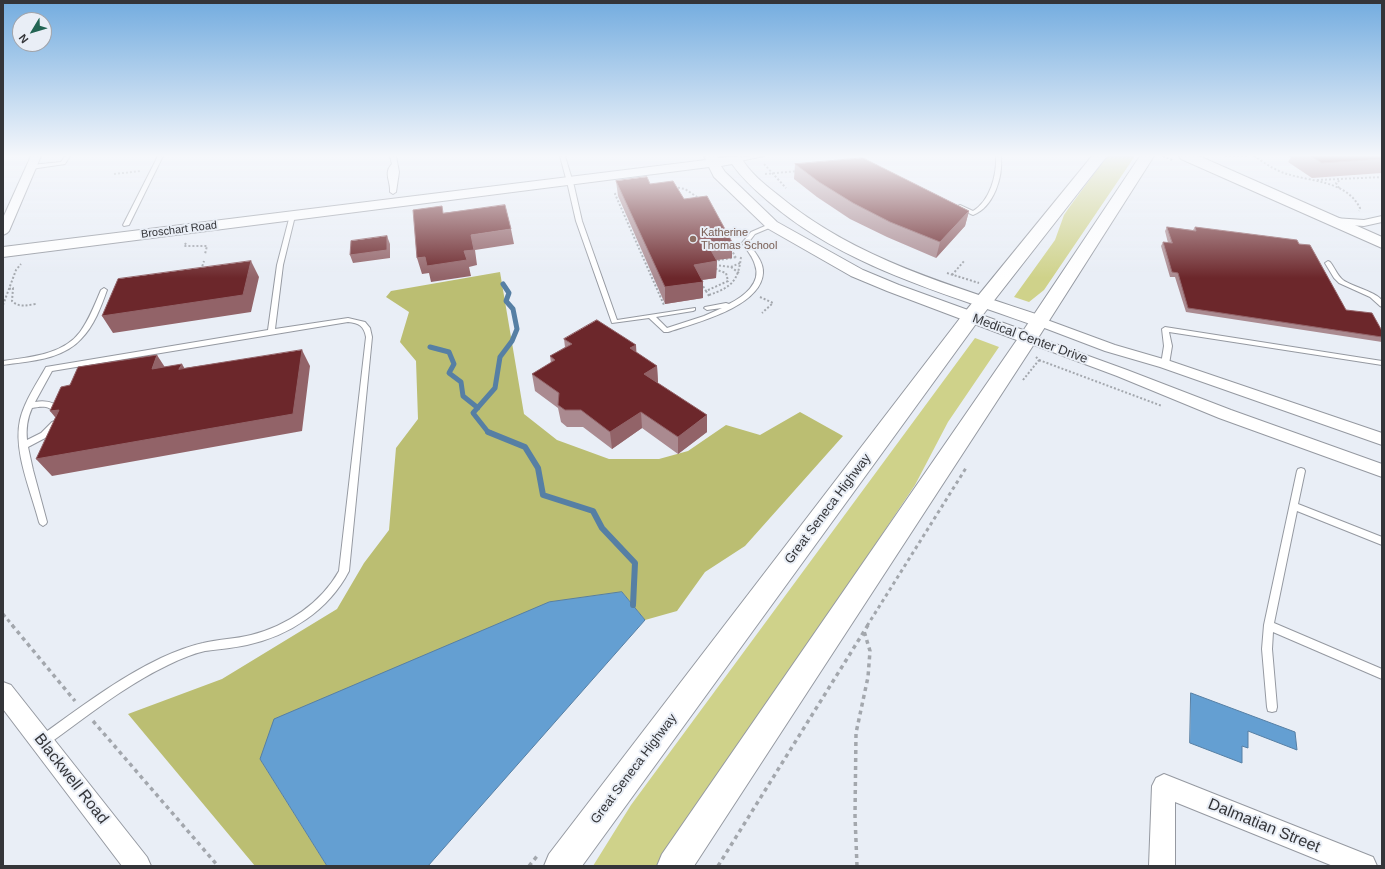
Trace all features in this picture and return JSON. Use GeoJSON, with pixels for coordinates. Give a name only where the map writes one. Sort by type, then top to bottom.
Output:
{"type":"FeatureCollection","features":[{"type":"Feature","properties":{"kind":"main road","name":"Great Seneca Highway"},"geometry":{"type":"LineString","coordinates":[[561,866],[980,301],[1066,197]]}},
{"type":"Feature","properties":{"kind":"main road"},"geometry":{"type":"LineString","coordinates":[[674,866],[1035,337],[1122,197]]}},
{"type":"Feature","properties":{"kind":"main road"},"geometry":{"type":"LineString","coordinates":[[1277,197],[1382,243]]}},
{"type":"Feature","properties":{"kind":"street"},"geometry":{"type":"LineString","coordinates":[[3,240],[20,197]]}},
{"type":"Feature","properties":{"kind":"street","name":"Broschart Road"},"geometry":{"type":"LineString","coordinates":[[3,240],[337,197]]}},
{"type":"Feature","properties":{"kind":"street","name":"Broschart Road"},"geometry":{"type":"LineString","coordinates":[[3,240],[292,216],[423,197]]}},
{"type":"Feature","properties":{"kind":"street","name":"Medical Center Drive"},"geometry":{"type":"LineString","coordinates":[[742,197],[772,225],[857,273],[893,288],[980,301]]}},
{"type":"Feature","properties":{"kind":"street","name":"Medical Center Drive"},"geometry":{"type":"LineString","coordinates":[[770,197],[794,217],[819,232],[875,261],[980,301],[1035,337],[1225,414],[1382,471]]}},
{"type":"Feature","properties":{"kind":"street"},"geometry":{"type":"LineString","coordinates":[[1334,222],[1364,223],[1382,219]]}},
{"type":"Feature","properties":{"kind":"street","name":"Medical Center Drive"},"geometry":{"type":"LineString","coordinates":[[1035,337],[1110,348],[1165,364],[1382,440]]}},
{"type":"Feature","properties":{"kind":"street","name":"Blackwell Road"},"geometry":{"type":"LineString","coordinates":[[3,692],[138,866]]}},
{"type":"Feature","properties":{"kind":"street","name":"Dalmatian Street"},"geometry":{"type":"LineString","coordinates":[[1162,866],[1164,786],[1364,866]]}},
{"type":"Feature","properties":{"kind":"lane"},"geometry":{"type":"LineString","coordinates":[[126,225],[140,197]]}},
{"type":"Feature","properties":{"kind":"lane"},"geometry":{"type":"LineString","coordinates":[[573,197],[579,221],[614,322],[693,309]]}},
{"type":"Feature","properties":{"kind":"lane"},"geometry":{"type":"LineString","coordinates":[[954,204],[973,213],[983,206],[988,197]]}},
{"type":"Feature","properties":{"kind":"lane"},"geometry":{"type":"LineString","coordinates":[[270,332],[280,265],[292,216]]}},
{"type":"Feature","properties":{"kind":"lane"},"geometry":{"type":"LineString","coordinates":[[651,316],[666,331],[708,316],[738,303],[756,287],[760,274],[758,262],[745,243],[752,232],[772,225]]}},
{"type":"Feature","properties":{"kind":"lane"},"geometry":{"type":"LineString","coordinates":[[1328,263],[1336,276],[1344,283],[1380,298],[1382,305]]}},
{"type":"Feature","properties":{"kind":"lane"},"geometry":{"type":"LineString","coordinates":[[3,363],[50,354],[70,346],[78,340],[84,332],[104,290]]}},
{"type":"Feature","properties":{"kind":"lane"},"geometry":{"type":"LineString","coordinates":[[707,308],[738,303]]}},
{"type":"Feature","properties":{"kind":"lane"},"geometry":{"type":"LineString","coordinates":[[42,742],[128,682],[182,654],[204,648],[253,639],[294,622],[326,598],[338,584],[344,571],[369,337],[365,324],[358,321],[348,320],[49,369]]}},
{"type":"Feature","properties":{"kind":"lane"},"geometry":{"type":"LineString","coordinates":[[1165,364],[1168,346],[1165,329],[1382,364]]}},
{"type":"Feature","properties":{"kind":"lane"},"geometry":{"type":"LineString","coordinates":[[43,522],[23,446],[24,419],[49,369],[50,354]]}},
{"type":"Feature","properties":{"kind":"lane"},"geometry":{"type":"LineString","coordinates":[[23,446],[39,438],[52,428],[57,421],[59,412],[56,407],[49,404],[30,406]]}},
{"type":"Feature","properties":{"kind":"lane"},"geometry":{"type":"LineString","coordinates":[[1272,707],[1267,649],[1270,624],[1301,470]]}},
{"type":"Feature","properties":{"kind":"lane"},"geometry":{"type":"LineString","coordinates":[[1294,506],[1382,541]]}},
{"type":"Feature","properties":{"kind":"lane"},"geometry":{"type":"LineString","coordinates":[[1270,624],[1382,674]]}},
{"type":"Feature","properties":{"kind":"path"},"geometry":{"type":"LineString","coordinates":[[615,197],[665,308]]}},
{"type":"Feature","properties":{"kind":"path"},"geometry":{"type":"LineString","coordinates":[[697,197],[701,199]]}},
{"type":"Feature","properties":{"kind":"path"},"geometry":{"type":"LineString","coordinates":[[1351,197],[1358,202],[1360,208],[1357,213]]}},
{"type":"Feature","properties":{"kind":"path"},"geometry":{"type":"LineString","coordinates":[[728,244],[736,258]]}},
{"type":"Feature","properties":{"kind":"path"},"geometry":{"type":"LineString","coordinates":[[709,295],[734,284],[739,273],[741,257],[713,261],[717,270],[726,274],[728,281],[734,284]]}},
{"type":"Feature","properties":{"kind":"path"},"geometry":{"type":"LineString","coordinates":[[953,275],[965,260]]}},
{"type":"Feature","properties":{"kind":"path"},"geometry":{"type":"LineString","coordinates":[[200,272],[204,261]]}},
{"type":"Feature","properties":{"kind":"path"},"geometry":{"type":"LineString","coordinates":[[3,305],[16,270],[24,262]]}},
{"type":"Feature","properties":{"kind":"path"},"geometry":{"type":"LineString","coordinates":[[731,267],[740,263]]}},
{"type":"Feature","properties":{"kind":"path"},"geometry":{"type":"LineString","coordinates":[[715,265],[740,268]]}},
{"type":"Feature","properties":{"kind":"path"},"geometry":{"type":"LineString","coordinates":[[731,267],[739,273]]}},
{"type":"Feature","properties":{"kind":"path"},"geometry":{"type":"LineString","coordinates":[[941,271],[953,275],[980,301]]}},
{"type":"Feature","properties":{"kind":"path"},"geometry":{"type":"LineString","coordinates":[[700,280],[711,300]]}},
{"type":"Feature","properties":{"kind":"path"},"geometry":{"type":"LineString","coordinates":[[706,290],[728,281]]}},
{"type":"Feature","properties":{"kind":"path"},"geometry":{"type":"LineString","coordinates":[[9,289],[13,288],[12,301],[15,305],[22,306],[36,304]]}},
{"type":"Feature","properties":{"kind":"path"},"geometry":{"type":"LineString","coordinates":[[762,292],[759,297],[773,302],[762,313]]}},
{"type":"Feature","properties":{"kind":"path"},"geometry":{"type":"LineString","coordinates":[[1022,381],[1039,360],[1036,357],[1035,337]]}},
{"type":"Feature","properties":{"kind":"path"},"geometry":{"type":"LineString","coordinates":[[718,866],[967,466]]}},
{"type":"Feature","properties":{"kind":"path"},"geometry":{"type":"LineString","coordinates":[[3,614],[84,712],[218,866]]}},
{"type":"Feature","properties":{"kind":"path"},"geometry":{"type":"LineString","coordinates":[[857,866],[855,816],[856,733],[868,677],[870,651],[864,631]]}},
{"type":"Feature","properties":{"kind":"green space"},"geometry":{"type":"Polygon","coordinates":[[[1077,197],[1107,197],[1044,290],[1029,302],[1014,297],[1055,240],[1064,215],[1077,197]]]}},
{"type":"Feature","properties":{"kind":"green space"},"geometry":{"type":"Polygon","coordinates":[[[500,272],[524,414],[557,440],[609,459],[659,459],[688,451],[726,425],[760,435],[800,412],[843,436],[745,546],[705,572],[677,611],[645,620],[622,592],[260,759],[327,866],[255,866],[128,714],[222,679],[337,609],[364,563],[389,530],[396,448],[418,419],[416,361],[400,342],[409,312],[386,297],[391,291],[500,272]]]}},
{"type":"Feature","properties":{"kind":"green space"},"geometry":{"type":"Polygon","coordinates":[[[975,338],[999,347],[948,422],[915,485],[660,866],[593,866],[631,805],[975,338]]]}},
{"type":"Feature","properties":{"kind":"water"},"geometry":{"type":"Polygon","coordinates":[[[622,592],[645,620],[428,866],[327,866],[260,759],[274,719],[549,602],[622,592]]]}},
{"type":"Feature","properties":{"kind":"water"},"geometry":{"type":"Polygon","coordinates":[[[1191,693],[1295,732],[1297,750],[1248,731],[1248,748],[1242,746],[1242,763],[1190,743],[1191,693]]]}},
{"type":"Feature","properties":{"kind":"building"},"geometry":{"type":"Polygon","coordinates":[[[623,197],[683,197],[684,199],[707,197],[732,242],[708,245],[717,261],[694,265],[703,282],[665,287],[623,197]]]}},
{"type":"Feature","properties":{"kind":"building"},"geometry":{"type":"Polygon","coordinates":[[[843,197],[940,197],[969,211],[940,242],[890,222],[843,197]]]}},
{"type":"Feature","properties":{"kind":"building"},"geometry":{"type":"Polygon","coordinates":[[[505,205],[511,229],[471,235],[474,250],[464,251],[467,260],[427,266],[425,257],[417,258],[413,210],[442,206],[443,213],[505,205]]]}},
{"type":"Feature","properties":{"kind":"building"},"geometry":{"type":"Polygon","coordinates":[[[1167,227],[1196,231],[1195,227],[1297,240],[1299,244],[1310,245],[1346,310],[1372,313],[1382,331],[1382,337],[1188,308],[1178,273],[1172,272],[1163,242],[1172,243],[1167,227]]]}},
{"type":"Feature","properties":{"kind":"building"},"geometry":{"type":"Polygon","coordinates":[[[387,236],[387,250],[350,255],[351,241],[387,236]]]}},
{"type":"Feature","properties":{"kind":"building"},"geometry":{"type":"Polygon","coordinates":[[[251,261],[243,295],[102,316],[118,279],[251,261]]]}},
{"type":"Feature","properties":{"kind":"building"},"geometry":{"type":"Polygon","coordinates":[[[597,320],[636,345],[630,348],[657,366],[644,374],[707,415],[678,437],[641,412],[610,432],[581,410],[565,410],[558,405],[559,393],[532,374],[555,360],[550,356],[572,344],[564,339],[597,320]]]}},
{"type":"Feature","properties":{"kind":"building"},"geometry":{"type":"Polygon","coordinates":[[[302,350],[293,414],[36,459],[59,410],[50,411],[61,387],[70,385],[78,367],[157,355],[152,369],[182,364],[179,369],[302,350]]]}},
{"type":"Feature","properties":{"kind":"waterway"},"geometry":{"type":"LineString","coordinates":[[478,408],[495,388],[500,357],[512,341],[517,329],[513,309],[506,301],[509,293],[503,284]]}},
{"type":"Feature","properties":{"kind":"waterway"},"geometry":{"type":"LineString","coordinates":[[430,347],[449,352],[454,364],[449,373],[461,382],[463,396],[478,408]]}},
{"type":"Feature","properties":{"kind":"waterway"},"geometry":{"type":"LineString","coordinates":[[478,408],[473,413],[488,432]]}},
{"type":"Feature","properties":{"kind":"waterway"},"geometry":{"type":"LineString","coordinates":[[488,432],[525,447],[538,468],[543,495],[593,511],[602,528],[635,563],[633,605]]}},
{"type":"Feature","properties":{"kind":"place","name":"Katherine Thomas School"},"geometry":{"type":"Point","coordinates":[693,239]}}]}
